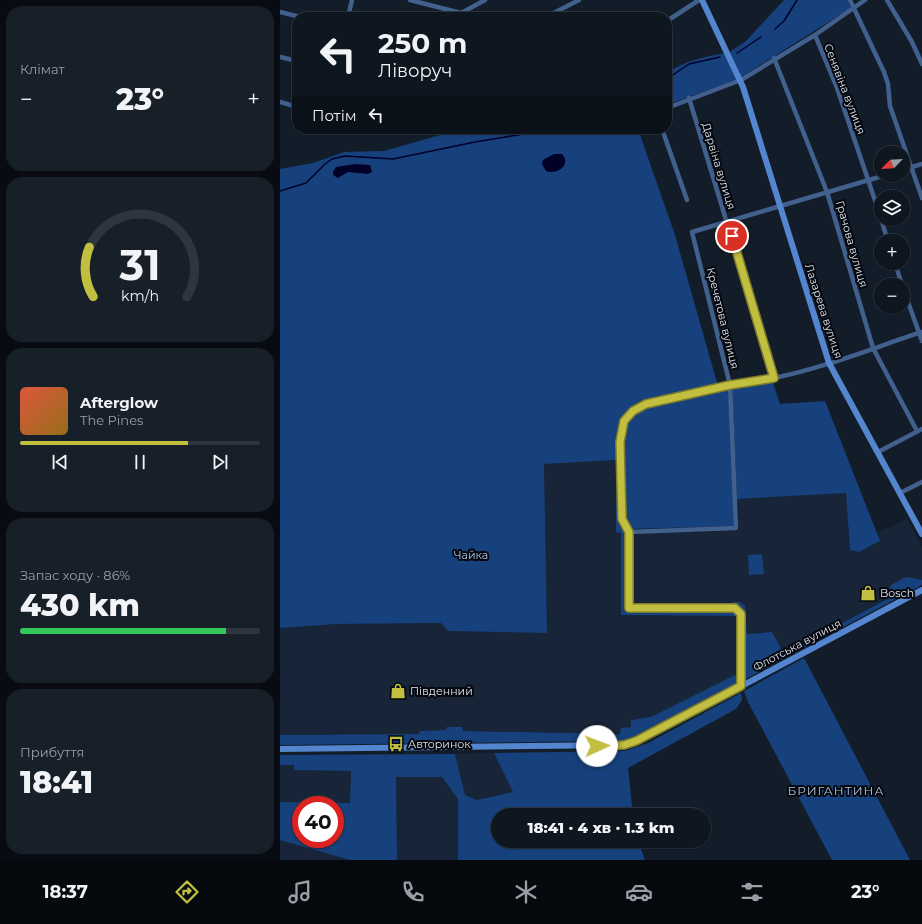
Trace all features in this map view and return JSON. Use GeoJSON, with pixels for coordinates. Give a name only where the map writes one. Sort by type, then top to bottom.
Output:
{"type":"FeatureCollection","features":[{"type":"Feature","properties":{"kind":"street"},"geometry":{"type":"LineString","coordinates":[[349,12],[352,0]]}},
{"type":"Feature","properties":{"kind":"street"},"geometry":{"type":"LineString","coordinates":[[410,0],[457,12]]}},
{"type":"Feature","properties":{"kind":"street"},"geometry":{"type":"LineString","coordinates":[[463,12],[485,0]]}},
{"type":"Feature","properties":{"kind":"street"},"geometry":{"type":"LineString","coordinates":[[556,12],[579,0]]}},
{"type":"Feature","properties":{"kind":"street"},"geometry":{"type":"LineString","coordinates":[[672,18],[700,0]]}},
{"type":"Feature","properties":{"kind":"street","name":"Лазарева вулиця"},"geometry":{"type":"LineString","coordinates":[[700,0],[741,80],[829,363],[922,533]]}},
{"type":"Feature","properties":{"kind":"street"},"geometry":{"type":"LineString","coordinates":[[850,0],[884,72],[888,84],[890,106],[913,167],[922,198]]}},
{"type":"Feature","properties":{"kind":"street"},"geometry":{"type":"LineString","coordinates":[[672,106],[689,98],[741,80],[854,9],[865,0]]}},
{"type":"Feature","properties":{"kind":"street"},"geometry":{"type":"LineString","coordinates":[[887,0],[909,36],[922,64]]}},
{"type":"Feature","properties":{"kind":"street"},"geometry":{"type":"LineString","coordinates":[[280,12],[292,15]]}},
{"type":"Feature","properties":{"kind":"street","name":"Сенявіна вулиця"},"geometry":{"type":"LineString","coordinates":[[815,34],[837,88],[874,196]]}},
{"type":"Feature","properties":{"kind":"street"},"geometry":{"type":"LineString","coordinates":[[280,57],[292,60]]}},
{"type":"Feature","properties":{"kind":"street","name":"Грачова вулиця"},"geometry":{"type":"LineString","coordinates":[[774,58],[827,192],[873,348],[917,431]]}},
{"type":"Feature","properties":{"kind":"street","name":"Дарвіна вулиця"},"geometry":{"type":"LineString","coordinates":[[689,98],[774,378]]}},
{"type":"Feature","properties":{"kind":"street"},"geometry":{"type":"LineString","coordinates":[[280,102],[292,106]]}},
{"type":"Feature","properties":{"kind":"street"},"geometry":{"type":"LineString","coordinates":[[664,134],[686,200]]}},
{"type":"Feature","properties":{"kind":"street"},"geometry":{"type":"LineString","coordinates":[[910,168],[922,164]]}},
{"type":"Feature","properties":{"kind":"street"},"geometry":{"type":"LineString","coordinates":[[727,222],[874,179]]}},
{"type":"Feature","properties":{"kind":"street","name":"Кречетова вулиця"},"geometry":{"type":"LineString","coordinates":[[629,532],[736,528],[730,385],[692,232],[727,222]]}},
{"type":"Feature","properties":{"kind":"street"},"geometry":{"type":"LineString","coordinates":[[910,305],[922,341]]}},
{"type":"Feature","properties":{"kind":"street"},"geometry":{"type":"LineString","coordinates":[[741,686],[741,614],[735,608],[629,608],[629,532],[622,519],[620,442],[624,421],[633,411],[646,404],[730,385],[774,378],[829,363],[920,333]]}},
{"type":"Feature","properties":{"kind":"street"},"geometry":{"type":"LineString","coordinates":[[878,452],[922,429]]}},
{"type":"Feature","properties":{"kind":"street"},"geometry":{"type":"LineString","coordinates":[[900,493],[922,482]]}},
{"type":"Feature","properties":{"kind":"street","name":"Флотська вулиця"},"geometry":{"type":"LineString","coordinates":[[280,749],[624,745],[642,739],[922,590]]}},
{"type":"Feature","properties":{"kind":"shaded area"},"geometry":{"type":"Polygon","coordinates":[[[554,154],[562,154],[565,158],[564,165],[555,172],[546,171],[542,164],[543,160],[554,154]]]}},
{"type":"Feature","properties":{"kind":"shaded area"},"geometry":{"type":"Polygon","coordinates":[[[355,164],[370,165],[372,172],[368,174],[348,172],[338,178],[333,175],[336,167],[355,164]]]}},
{"type":"Feature","properties":{"kind":"shaded area"},"geometry":{"type":"Polygon","coordinates":[[[616,460],[616,532],[621,532],[621,615],[737,616],[737,674],[651,717],[632,720],[631,727],[621,734],[462,731],[462,727],[447,727],[446,730],[420,731],[420,734],[280,735],[280,628],[336,624],[441,623],[448,631],[547,633],[544,464],[616,460]]]}},
{"type":"Feature","properties":{"kind":"shaded area"},"geometry":{"type":"Polygon","coordinates":[[[846,493],[850,550],[859,552],[880,541],[877,533],[907,519],[922,547],[922,580],[784,654],[746,634],[745,606],[733,602],[727,606],[632,606],[632,534],[739,531],[737,499],[846,493]]]}},
{"type":"Feature","properties":{"kind":"shaded area"},"geometry":{"type":"Polygon","coordinates":[[[494,753],[513,792],[477,800],[465,795],[455,754],[494,753]]]}},
{"type":"Feature","properties":{"kind":"shaded area"},"geometry":{"type":"Polygon","coordinates":[[[280,765],[294,765],[295,770],[351,771],[350,803],[344,803],[344,796],[292,796],[292,802],[280,802],[280,765]]]}},
{"type":"Feature","properties":{"kind":"shaded area"},"geometry":{"type":"Polygon","coordinates":[[[396,777],[443,777],[458,799],[458,860],[397,860],[396,777]]]}},
{"type":"Feature","properties":{"kind":"shaded area"},"geometry":{"type":"Polygon","coordinates":[[[280,840],[292,843],[292,848],[308,848],[350,860],[280,860],[280,840]]]}},
{"type":"Feature","properties":{"kind":"green space"},"geometry":{"type":"Polygon","coordinates":[[[784,0],[847,0],[851,8],[741,77],[730,52],[746,41],[784,0]]]}},
{"type":"Feature","properties":{"kind":"green space"},"geometry":{"type":"Polygon","coordinates":[[[726,53],[738,79],[672,103],[672,70],[688,62],[726,53]]]}},
{"type":"Feature","properties":{"kind":"green space","name":"Чайка"},"geometry":{"type":"Polygon","coordinates":[[[444,134],[640,134],[675,235],[718,386],[645,403],[629,413],[619,429],[619,519],[628,534],[632,534],[632,606],[727,606],[733,602],[740,602],[745,606],[747,634],[772,632],[784,654],[893,596],[890,589],[891,585],[906,577],[922,580],[922,585],[637,737],[624,741],[280,745],[280,735],[419,734],[420,731],[446,730],[447,727],[462,727],[463,731],[620,734],[621,728],[631,727],[631,720],[651,717],[737,674],[737,616],[621,615],[621,533],[616,532],[616,460],[544,464],[547,633],[448,631],[441,623],[336,624],[280,628],[280,169],[313,163],[344,152],[384,151],[444,134]]]}},
{"type":"Feature","properties":{"kind":"green space"},"geometry":{"type":"Polygon","coordinates":[[[772,380],[780,404],[825,401],[880,541],[859,552],[850,550],[846,493],[737,499],[732,387],[772,380]]]}},
{"type":"Feature","properties":{"kind":"green space"},"geometry":{"type":"Polygon","coordinates":[[[729,387],[734,526],[631,529],[624,517],[623,429],[625,422],[631,415],[646,406],[729,387]]]}},
{"type":"Feature","properties":{"kind":"green space"},"geometry":{"type":"Polygon","coordinates":[[[762,554],[764,574],[749,575],[748,555],[762,554]]]}},
{"type":"Feature","properties":{"kind":"green space"},"geometry":{"type":"Polygon","coordinates":[[[804,658],[910,860],[832,860],[748,702],[744,691],[804,658]]]}},
{"type":"Feature","properties":{"kind":"green space"},"geometry":{"type":"Polygon","coordinates":[[[741,693],[742,700],[736,709],[628,768],[632,808],[491,808],[491,848],[641,848],[645,860],[458,860],[458,799],[442,777],[396,777],[397,860],[350,860],[308,848],[344,848],[344,803],[350,803],[351,771],[294,770],[294,765],[280,765],[280,755],[455,754],[465,795],[477,800],[513,792],[494,753],[625,751],[648,743],[741,693]]]}},
{"type":"Feature","properties":{"kind":"green space"},"geometry":{"type":"Polygon","coordinates":[[[280,802],[292,802],[292,843],[280,840],[280,802]]]}},
{"type":"Feature","properties":{"kind":"waterway"},"geometry":{"type":"LineString","coordinates":[[775,29],[784,21],[797,0]]}},
{"type":"Feature","properties":{"kind":"waterway"},"geometry":{"type":"LineString","coordinates":[[737,53],[761,37]]}},
{"type":"Feature","properties":{"kind":"waterway"},"geometry":{"type":"LineString","coordinates":[[672,76],[689,64],[720,57]]}},
{"type":"Feature","properties":{"kind":"waterway"},"geometry":{"type":"LineString","coordinates":[[280,191],[306,183],[332,159],[345,156],[393,159],[475,142],[524,134]]}},
{"type":"Feature","properties":{"kind":"place","name":"Bosch"},"geometry":{"type":"Point","coordinates":[868,593]}},
{"type":"Feature","properties":{"kind":"place","name":"Південний"},"geometry":{"type":"Point","coordinates":[398,691]}},
{"type":"Feature","properties":{"kind":"place","name":"Авторинок"},"geometry":{"type":"Point","coordinates":[396,744]}},
{"type":"Feature","properties":{"kind":"district","name":"БРИГАНТИНА"},"geometry":{"type":"Point","coordinates":[836,791]}},
{"type":"Feature","properties":{"kind":"route"},"geometry":{"type":"LineString","coordinates":[[597,746],[624,745],[642,739],[741,686],[741,614],[735,608],[629,608],[629,532],[622,519],[620,456],[622,425],[630,414],[637,408],[646,404],[730,385],[774,378],[732,236]]}}]}
